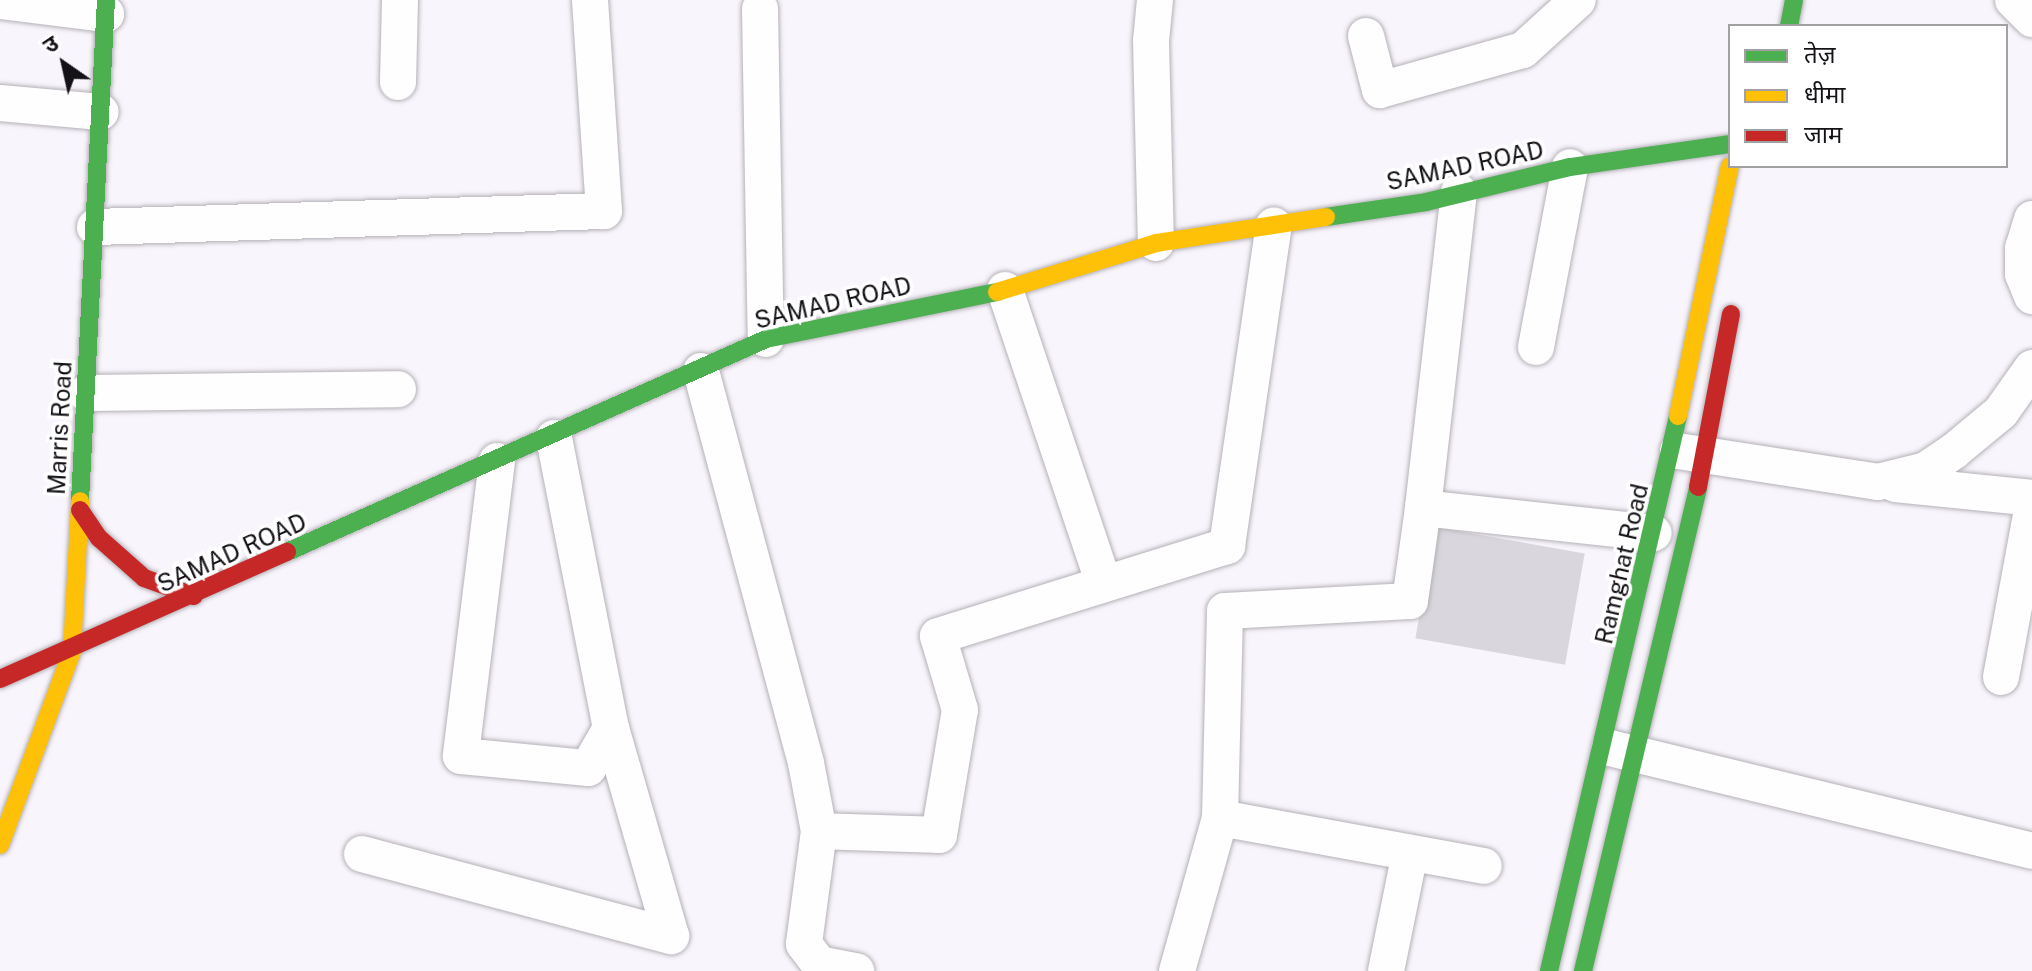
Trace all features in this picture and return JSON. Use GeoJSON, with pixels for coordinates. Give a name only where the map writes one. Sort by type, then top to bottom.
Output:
{"type":"FeatureCollection","features":[{"type":"Feature","properties":{"kind":"street"},"geometry":{"type":"LineString","coordinates":[[398,82],[400,0]]}},
{"type":"Feature","properties":{"kind":"street"},"geometry":{"type":"LineString","coordinates":[[95,227],[604,211],[590,0]]}},
{"type":"Feature","properties":{"kind":"street"},"geometry":{"type":"LineString","coordinates":[[1155,0],[1151,41],[1156,243]]}},
{"type":"Feature","properties":{"kind":"street"},"geometry":{"type":"LineString","coordinates":[[1366,36],[1380,90],[1523,50],[1578,0]]}},
{"type":"Feature","properties":{"kind":"street"},"geometry":{"type":"LineString","coordinates":[[1789,24],[1794,0]]}},
{"type":"Feature","properties":{"kind":"street"},"geometry":{"type":"LineString","coordinates":[[2013,0],[2032,19]]}},
{"type":"Feature","properties":{"kind":"street"},"geometry":{"type":"LineString","coordinates":[[0,1],[106,7]]}},
{"type":"Feature","properties":{"kind":"street","name":"Marris Road"},"geometry":{"type":"LineString","coordinates":[[0,845],[72,651],[106,7]]}},
{"type":"Feature","properties":{"kind":"street"},"geometry":{"type":"LineString","coordinates":[[760,9],[766,339]]}},
{"type":"Feature","properties":{"kind":"street"},"geometry":{"type":"LineString","coordinates":[[0,103],[101,112]]}},
{"type":"Feature","properties":{"kind":"street","name":"SAMAD ROAD"},"geometry":{"type":"LineString","coordinates":[[1,691],[72,651],[554,438],[766,339],[1005,290],[1156,243],[1459,192],[1570,167],[1728,144]]}},
{"type":"Feature","properties":{"kind":"street"},"geometry":{"type":"LineString","coordinates":[[1536,347],[1570,167]]}},
{"type":"Feature","properties":{"kind":"street","name":"Ramghat Road"},"geometry":{"type":"LineString","coordinates":[[1583,971],[1622,751],[1654,533],[1688,453],[1730,168]]}},
{"type":"Feature","properties":{"kind":"street"},"geometry":{"type":"LineString","coordinates":[[1177,971],[1220,818],[1225,611],[1410,601],[1459,192]]}},
{"type":"Feature","properties":{"kind":"street"},"geometry":{"type":"LineString","coordinates":[[2032,219],[2023,248],[2023,274],[2032,296]]}},
{"type":"Feature","properties":{"kind":"street"},"geometry":{"type":"LineString","coordinates":[[819,831],[939,835],[960,710],[938,636],[1227,546],[1274,225]]}},
{"type":"Feature","properties":{"kind":"street","name":"Ramghat Road"},"geometry":{"type":"LineString","coordinates":[[1549,971],[1622,751],[1688,453],[1736,288]]}},
{"type":"Feature","properties":{"kind":"street"},"geometry":{"type":"LineString","coordinates":[[1005,290],[1104,584]]}},
{"type":"Feature","properties":{"kind":"street"},"geometry":{"type":"LineString","coordinates":[[1878,482],[1926,470],[1954,451],[2001,412],[2032,368]]}},
{"type":"Feature","properties":{"kind":"street"},"geometry":{"type":"LineString","coordinates":[[701,371],[806,763],[819,831],[801,957],[856,971]]}},
{"type":"Feature","properties":{"kind":"street"},"geometry":{"type":"LineString","coordinates":[[86,393],[398,389]]}},
{"type":"Feature","properties":{"kind":"street"},"geometry":{"type":"LineString","coordinates":[[362,854],[671,936],[611,728],[554,438]]}},
{"type":"Feature","properties":{"kind":"street"},"geometry":{"type":"LineString","coordinates":[[1688,453],[1878,482],[2032,498]]}},
{"type":"Feature","properties":{"kind":"street"},"geometry":{"type":"LineString","coordinates":[[497,461],[461,756],[588,768],[611,728]]}},
{"type":"Feature","properties":{"kind":"street"},"geometry":{"type":"LineString","coordinates":[[1423,508],[1654,533]]}},
{"type":"Feature","properties":{"kind":"street"},"geometry":{"type":"LineString","coordinates":[[2001,677],[2032,509]]}},
{"type":"Feature","properties":{"kind":"street"},"geometry":{"type":"LineString","coordinates":[[80,510],[99,538],[144,578],[194,596]]}},
{"type":"Feature","properties":{"kind":"street"},"geometry":{"type":"LineString","coordinates":[[21,719],[35,752]]}},
{"type":"Feature","properties":{"kind":"street"},"geometry":{"type":"LineString","coordinates":[[1622,751],[2032,851]]}},
{"type":"Feature","properties":{"kind":"street"},"geometry":{"type":"LineString","coordinates":[[1220,818],[1484,866]]}},
{"type":"Feature","properties":{"kind":"street"},"geometry":{"type":"LineString","coordinates":[[1386,971],[1410,853]]}},
{"type":"Feature","properties":{"kind":"building"},"geometry":{"type":"Polygon","coordinates":[[[1435,527],[1585,553],[1565,665],[1415,638],[1435,527]]]}},
{"type":"Feature","properties":{"kind":"traffic: fast"},"geometry":{"type":"LineString","coordinates":[[80,501],[106,0]]}},
{"type":"Feature","properties":{"kind":"traffic: fast"},"geometry":{"type":"LineString","coordinates":[[1789,24],[1794,0]]}},
{"type":"Feature","properties":{"kind":"traffic: fast"},"geometry":{"type":"LineString","coordinates":[[1326,217],[1426,202],[1570,167],[1728,144]]}},
{"type":"Feature","properties":{"kind":"traffic: fast"},"geometry":{"type":"LineString","coordinates":[[287,552],[766,339],[997,292]]}},
{"type":"Feature","properties":{"kind":"traffic: fast"},"geometry":{"type":"LineString","coordinates":[[1549,971],[1678,416]]}},
{"type":"Feature","properties":{"kind":"traffic: fast"},"geometry":{"type":"LineString","coordinates":[[1583,971],[1698,487]]}},
{"type":"Feature","properties":{"kind":"traffic: slow"},"geometry":{"type":"LineString","coordinates":[[1678,416],[1730,168]]}},
{"type":"Feature","properties":{"kind":"traffic: slow"},"geometry":{"type":"LineString","coordinates":[[997,292],[1156,243],[1326,217]]}},
{"type":"Feature","properties":{"kind":"traffic: slow"},"geometry":{"type":"LineString","coordinates":[[0,845],[72,651],[80,501]]}},
{"type":"Feature","properties":{"kind":"traffic: jam"},"geometry":{"type":"LineString","coordinates":[[1698,487],[1731,314]]}},
{"type":"Feature","properties":{"kind":"traffic: jam"},"geometry":{"type":"LineString","coordinates":[[80,510],[99,538],[144,578],[194,596]]}},
{"type":"Feature","properties":{"kind":"traffic: jam"},"geometry":{"type":"LineString","coordinates":[[0,679],[287,552]]}}]}
